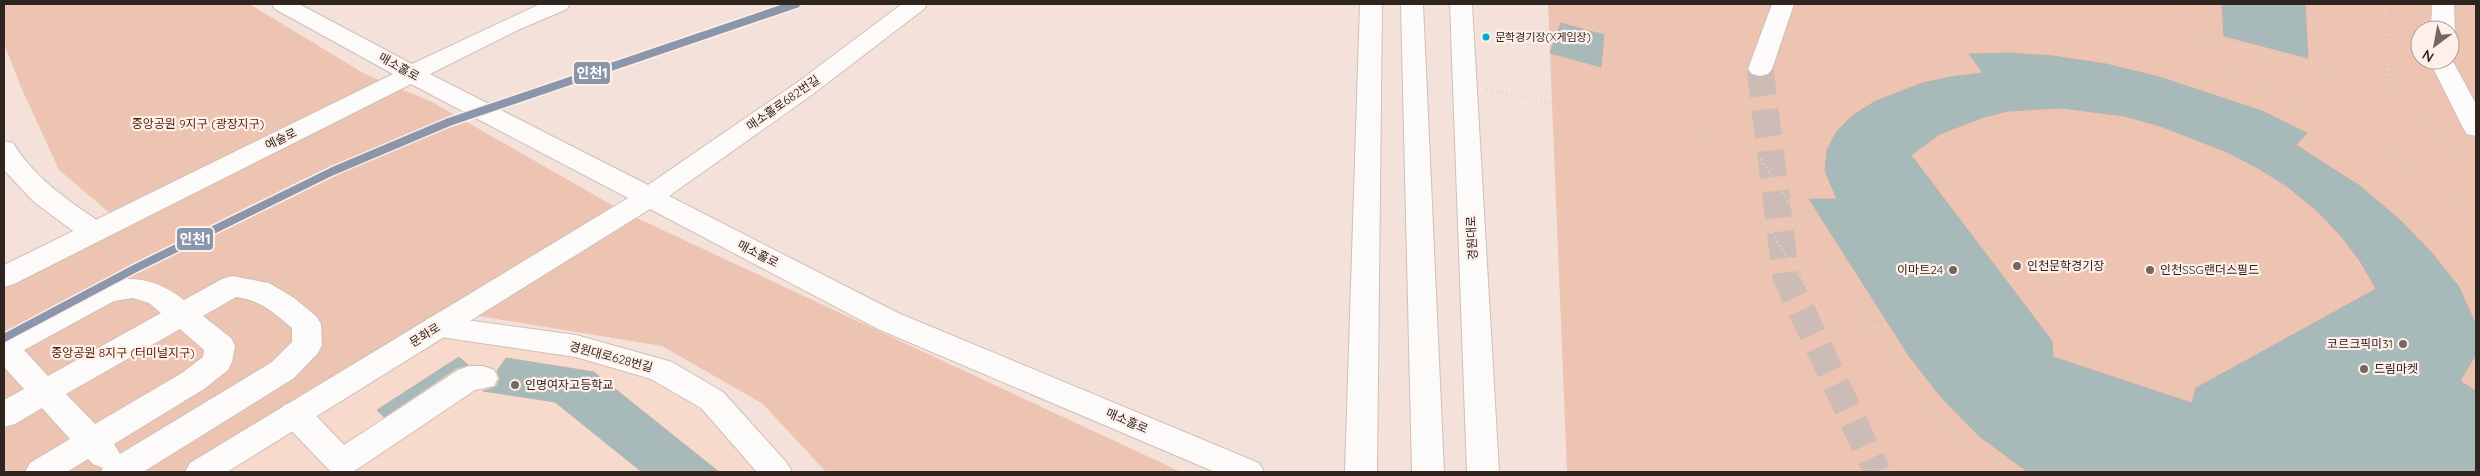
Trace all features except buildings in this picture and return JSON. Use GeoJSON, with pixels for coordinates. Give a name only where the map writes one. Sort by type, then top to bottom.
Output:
{"type":"FeatureCollection","features":[{"type":"Feature","properties":{"kind":"main road","name":"매소홀로"},"geometry":{"type":"LineString","coordinates":[[283,4],[411,74],[888,321],[1248,472]]}},
{"type":"Feature","properties":{"kind":"main road","name":"예술로"},"geometry":{"type":"LineString","coordinates":[[4,277],[510,25],[559,4]]}},
{"type":"Feature","properties":{"kind":"main road","name":"매소홀로682번길"},"geometry":{"type":"LineString","coordinates":[[648,198],[804,89],[916,4]]}},
{"type":"Feature","properties":{"kind":"main road"},"geometry":{"type":"LineString","coordinates":[[1361,472],[1371,4]]}},
{"type":"Feature","properties":{"kind":"main road"},"geometry":{"type":"LineString","coordinates":[[1412,4],[1428,472]]}},
{"type":"Feature","properties":{"kind":"main road","name":"경원대로"},"geometry":{"type":"LineString","coordinates":[[1461,4],[1483,472]]}},
{"type":"Feature","properties":{"kind":"main road"},"geometry":{"type":"LineString","coordinates":[[1760,69],[1783,4]]}},
{"type":"Feature","properties":{"kind":"main road"},"geometry":{"type":"LineString","coordinates":[[2443,4],[2443,20]]}},
{"type":"Feature","properties":{"kind":"main road"},"geometry":{"type":"LineString","coordinates":[[2446,70],[2476,128]]}},
{"type":"Feature","properties":{"kind":"main road"},"geometry":{"type":"LineString","coordinates":[[4,149],[16,171],[94,232]]}},
{"type":"Feature","properties":{"kind":"main road","name":"문화로"},"geometry":{"type":"LineString","coordinates":[[201,472],[648,198]]}},
{"type":"Feature","properties":{"kind":"main road"},"geometry":{"type":"LineString","coordinates":[[4,415],[44,392],[181,314],[232,286],[259,290],[284,305],[306,324],[307,345],[283,370],[118,472],[92,442],[44,392],[4,348],[108,291],[133,288],[159,295],[181,314],[220,346],[217,362],[193,382],[92,442],[41,472]]}},
{"type":"Feature","properties":{"kind":"main road","name":"경원대로628번길"},"geometry":{"type":"LineString","coordinates":[[437,327],[576,346],[661,370],[712,400],[776,472]]}},
{"type":"Feature","properties":{"kind":"main road"},"geometry":{"type":"LineString","coordinates":[[295,414],[335,468],[470,378],[483,378]]}},
{"type":"Feature","properties":{"kind":"path"},"geometry":{"type":"LineString","coordinates":[[2164,4],[2182,8],[2190,35],[2199,54],[2258,84],[2353,126],[2450,194],[2476,226]]}},
{"type":"Feature","properties":{"kind":"path"},"geometry":{"type":"LineString","coordinates":[[2385,4],[2388,80]]}},
{"type":"Feature","properties":{"kind":"path"},"geometry":{"type":"LineString","coordinates":[[2190,35],[2388,80],[2462,157],[2476,158]]}},
{"type":"Feature","properties":{"kind":"path"},"geometry":{"type":"LineString","coordinates":[[1465,84],[1754,150],[1938,421],[2010,472]]}},
{"type":"Feature","properties":{"kind":"path"},"geometry":{"type":"LineString","coordinates":[[1803,222],[1767,225],[1831,328],[1890,326]]}},
{"type":"Feature","properties":{"kind":"shaded area","name":"인명여자고등학교"},"geometry":{"type":"Polygon","coordinates":[[[437,327],[661,370],[761,452],[776,472],[201,472],[437,327]]]}},
{"type":"Feature","properties":{"kind":"green space","name":"중앙공원 9지구 (광장지구)"},"geometry":{"type":"Polygon","coordinates":[[[4,4],[249,4],[365,74],[432,102],[624,212],[1181,472],[826,472],[763,404],[662,346],[460,313],[201,472],[4,472],[4,277],[118,220],[59,170],[20,85],[4,43],[4,4]]]}},
{"type":"Feature","properties":{"kind":"green space","name":"인천문학경기장"},"geometry":{"type":"Polygon","coordinates":[[[1548,4],[2476,4],[2476,472],[1567,472],[1548,4]]]}},
{"type":"Feature","properties":{"kind":"tunnel"},"geometry":{"type":"LineString","coordinates":[[1760,69],[1786,277],[1877,472]]}},
{"type":"Feature","properties":{"kind":"transit line","name":"인천1"},"geometry":{"type":"LineString","coordinates":[[4,338],[136,268],[333,171],[449,122],[796,4]]}},
{"type":"Feature","properties":{"kind":"place","name":"문학경기장(X게임장)"},"geometry":{"type":"Point","coordinates":[1486,37]}},
{"type":"Feature","properties":{"kind":"place","name":"인천문학경기장"},"geometry":{"type":"Point","coordinates":[2017,266]}},
{"type":"Feature","properties":{"kind":"place","name":"이마트24"},"geometry":{"type":"Point","coordinates":[1953,270]}},
{"type":"Feature","properties":{"kind":"place","name":"인천SSG랜더스필드"},"geometry":{"type":"Point","coordinates":[2150,270]}},
{"type":"Feature","properties":{"kind":"place","name":"코르크픽미31"},"geometry":{"type":"Point","coordinates":[2403,344]}},
{"type":"Feature","properties":{"kind":"place","name":"드림마켓"},"geometry":{"type":"Point","coordinates":[2364,369]}},
{"type":"Feature","properties":{"kind":"place","name":"인명여자고등학교"},"geometry":{"type":"Point","coordinates":[515,385]}},
{"type":"Feature","properties":{"kind":"park label","name":"중앙공원 8지구 (터미널지구)"},"geometry":{"type":"Point","coordinates":[123,353]}}]}
